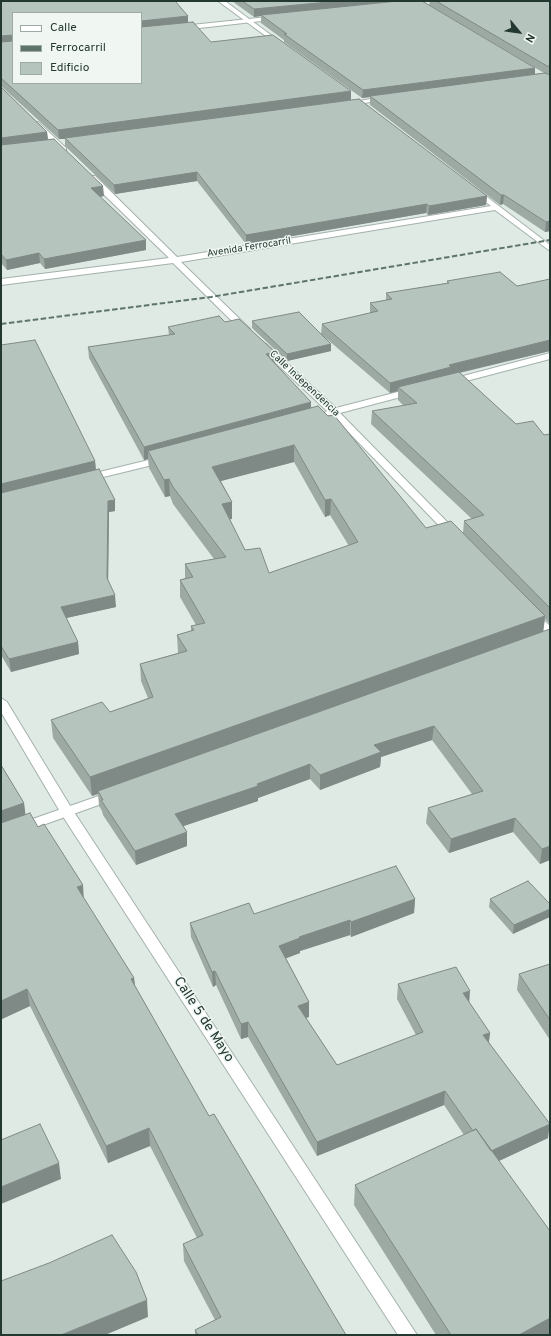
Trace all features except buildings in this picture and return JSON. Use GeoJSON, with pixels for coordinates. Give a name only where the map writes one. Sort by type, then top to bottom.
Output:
{"type":"FeatureCollection","features":[{"type":"Feature","properties":{"kind":"street"},"geometry":{"type":"LineString","coordinates":[[221,1],[285,48]]}},
{"type":"Feature","properties":{"kind":"street"},"geometry":{"type":"LineString","coordinates":[[172,29],[287,17]]}},
{"type":"Feature","properties":{"kind":"street"},"geometry":{"type":"LineString","coordinates":[[336,105],[357,100],[391,98]]}},
{"type":"Feature","properties":{"kind":"street"},"geometry":{"type":"LineString","coordinates":[[357,100],[366,107]]}},
{"type":"Feature","properties":{"kind":"street"},"geometry":{"type":"LineString","coordinates":[[29,116],[68,155]]}},
{"type":"Feature","properties":{"kind":"street","name":"Calle Independencia"},"geometry":{"type":"LineString","coordinates":[[85,171],[176,260],[211,297],[334,412],[461,542]]}},
{"type":"Feature","properties":{"kind":"street"},"geometry":{"type":"LineString","coordinates":[[466,183],[550,250]]}},
{"type":"Feature","properties":{"kind":"street","name":"Avenida Ferrocarril"},"geometry":{"type":"LineString","coordinates":[[1,282],[176,260],[497,207]]}},
{"type":"Feature","properties":{"kind":"street"},"geometry":{"type":"LineString","coordinates":[[442,384],[550,356]]}},
{"type":"Feature","properties":{"kind":"street"},"geometry":{"type":"LineString","coordinates":[[319,416],[419,390]]}},
{"type":"Feature","properties":{"kind":"street"},"geometry":{"type":"LineString","coordinates":[[78,481],[178,456]]}},
{"type":"Feature","properties":{"kind":"street"},"geometry":{"type":"LineString","coordinates":[[528,610],[548,637]]}},
{"type":"Feature","properties":{"kind":"street","name":"Calle 5 de Mayo"},"geometry":{"type":"LineString","coordinates":[[1,702],[67,812],[408,1335]]}},
{"type":"Feature","properties":{"kind":"street"},"geometry":{"type":"LineString","coordinates":[[1,835],[127,790]]}},
{"type":"Feature","properties":{"kind":"railway"},"geometry":{"type":"LineString","coordinates":[[1,324],[211,297],[550,240]]}}]}
